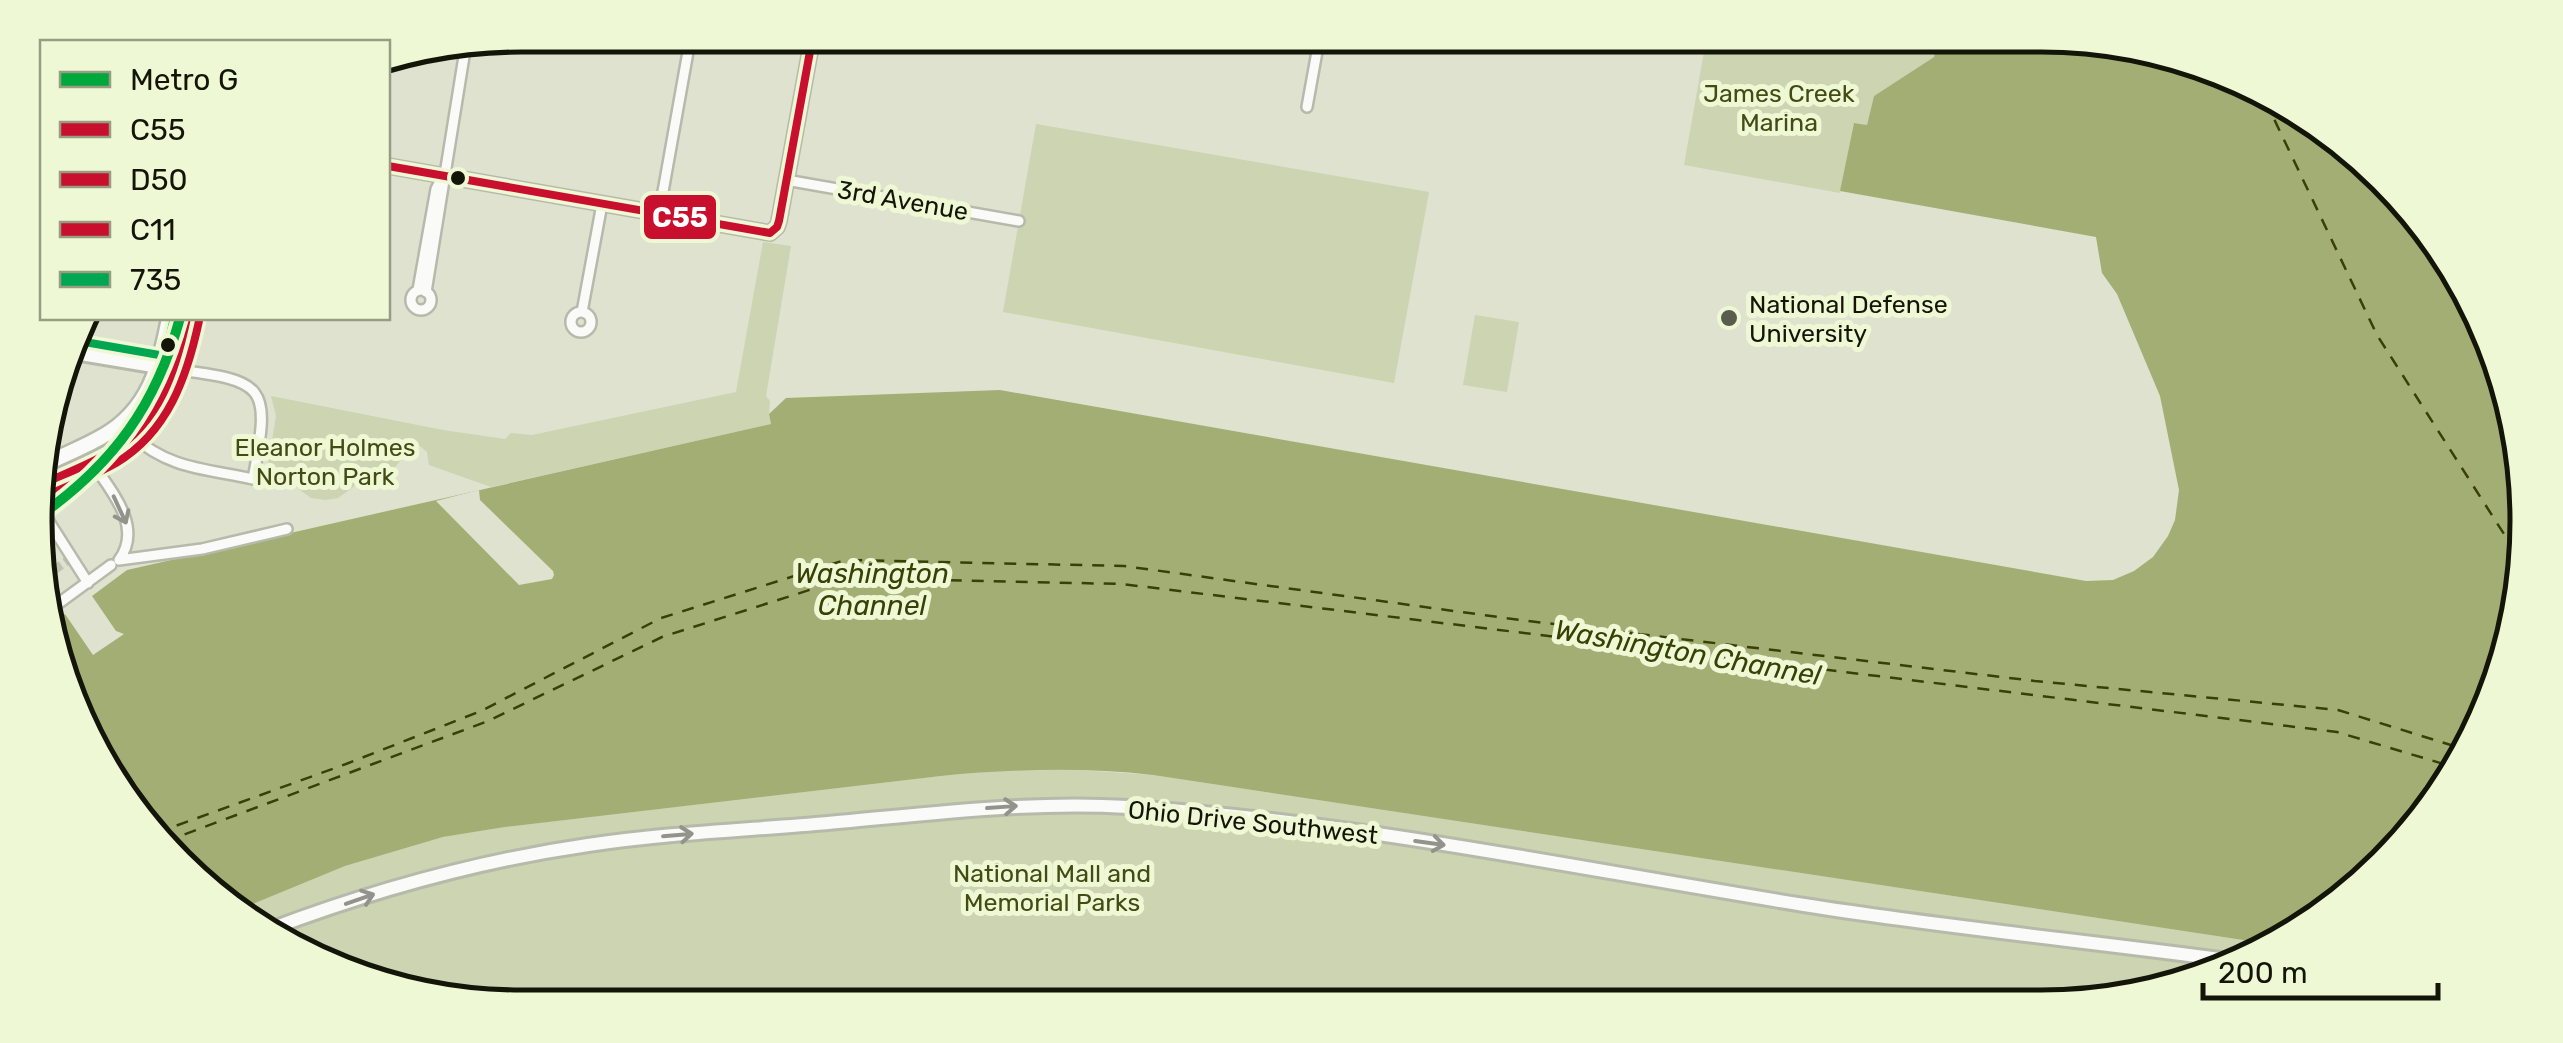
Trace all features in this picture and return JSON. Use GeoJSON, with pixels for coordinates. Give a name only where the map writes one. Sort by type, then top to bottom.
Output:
{"type":"FeatureCollection","features":[{"type":"Feature","properties":{"kind":"main road"},"geometry":{"type":"LineString","coordinates":[[57,459],[104,436],[141,404],[159,368],[169,320]]}},
{"type":"Feature","properties":{"kind":"main road"},"geometry":{"type":"LineString","coordinates":[[55,478],[112,451],[133,436],[154,412],[175,370],[186,320]]}},
{"type":"Feature","properties":{"kind":"street"},"geometry":{"type":"LineString","coordinates":[[659,214],[687,52]]}},
{"type":"Feature","properties":{"kind":"street"},"geometry":{"type":"LineString","coordinates":[[390,166],[766,233],[777,227],[810,52]]}},
{"type":"Feature","properties":{"kind":"street"},"geometry":{"type":"LineString","coordinates":[[1307,107],[1317,52]]}},
{"type":"Feature","properties":{"kind":"street"},"geometry":{"type":"LineString","coordinates":[[422,291],[436,189],[443,176],[464,57]]}},
{"type":"Feature","properties":{"kind":"street","name":"3rd Avenue"},"geometry":{"type":"LineString","coordinates":[[786,180],[1019,220]]}},
{"type":"Feature","properties":{"kind":"street"},"geometry":{"type":"LineString","coordinates":[[582,312],[602,204]]}},
{"type":"Feature","properties":{"kind":"street"},"geometry":{"type":"LineString","coordinates":[[83,354],[226,378],[249,385],[262,404],[253,479],[173,462],[156,455],[133,436]]}},
{"type":"Feature","properties":{"kind":"street"},"geometry":{"type":"LineString","coordinates":[[60,603],[116,562],[127,547],[126,519],[90,461]]}},
{"type":"Feature","properties":{"kind":"street"},"geometry":{"type":"LineString","coordinates":[[52,527],[88,583]]}},
{"type":"Feature","properties":{"kind":"street"},"geometry":{"type":"LineString","coordinates":[[116,562],[202,550],[288,529]]}},
{"type":"Feature","properties":{"kind":"street","name":"Ohio Drive Southwest"},"geometry":{"type":"LineString","coordinates":[[283,925],[429,878],[500,860],[586,845],[992,807],[1095,806],[1201,814],[1396,838],[1875,916],[2212,958]]}},
{"type":"Feature","properties":{"kind":"green space","name":"James Creek Marina"},"geometry":{"type":"Polygon","coordinates":[[[1704,52],[1936,52],[1874,96],[1867,125],[1854,123],[1840,193],[1684,165],[1704,52]]]}},
{"type":"Feature","properties":{"kind":"green space"},"geometry":{"type":"Polygon","coordinates":[[[1036,124],[1429,192],[1394,383],[1003,312],[1036,124]]]}},
{"type":"Feature","properties":{"kind":"green space","name":"Eleanor Holmes Norton Park"},"geometry":{"type":"Polygon","coordinates":[[[763,242],[791,246],[766,396],[770,401],[771,424],[491,487],[429,465],[427,452],[415,442],[389,475],[363,480],[338,498],[311,498],[288,481],[266,476],[276,416],[271,396],[505,439],[511,433],[532,435],[736,392],[763,242]]]}},
{"type":"Feature","properties":{"kind":"green space"},"geometry":{"type":"Polygon","coordinates":[[[1475,315],[1519,322],[1507,392],[1463,385],[1475,315]]]}},
{"type":"Feature","properties":{"kind":"green space","name":"National Mall and Memorial Parks"},"geometry":{"type":"Polygon","coordinates":[[[1052,768],[1153,775],[2251,941],[2163,975],[2103,986],[2042,990],[522,990],[460,986],[371,966],[314,942],[251,904],[345,866],[443,837],[991,771],[1052,768]]]}},
{"type":"Feature","properties":{"kind":"water","name":"Washington Channel"},"geometry":{"type":"Polygon","coordinates":[[[1935,52],[2042,52],[2133,62],[2192,77],[2276,115],[2351,169],[2414,236],[2448,287],[2486,371],[2506,460],[2509,552],[2495,643],[2475,701],[2448,756],[2394,831],[2327,894],[2251,941],[1153,775],[1074,770],[941,776],[443,837],[345,866],[251,904],[212,874],[149,807],[115,756],[77,672],[63,616],[65,614],[93,655],[124,634],[116,631],[92,596],[127,570],[771,424],[769,414],[786,398],[1000,390],[2086,581],[2113,580],[2153,557],[2175,520],[2179,490],[2160,396],[2117,294],[2102,273],[2096,237],[1840,191],[1854,123],[1867,125],[1874,96],[1934,57],[1935,52]]]}},
{"type":"Feature","properties":{"kind":"pier"},"geometry":{"type":"Polygon","coordinates":[[[479,490],[480,500],[553,571],[552,579],[519,585],[436,501],[479,490]]]}},
{"type":"Feature","properties":{"kind":"ferry route"},"geometry":{"type":"LineString","coordinates":[[2271,112],[2377,335],[2509,542]]}},
{"type":"Feature","properties":{"kind":"ferry route"},"geometry":{"type":"LineString","coordinates":[[167,829],[481,711],[661,618],[845,560],[1124,566],[1520,620],[2035,681],[2338,710],[2453,746]]}},
{"type":"Feature","properties":{"kind":"ferry route"},"geometry":{"type":"LineString","coordinates":[[175,838],[488,721],[662,637],[847,578],[1122,584],[2337,732],[2443,764]]}},
{"type":"Feature","properties":{"kind":"tunnel"},"geometry":{"type":"LineString","coordinates":[[56,569],[71,558]]}},
{"type":"Feature","properties":{"kind":"metro line","name":"G"},"geometry":{"type":"LineString","coordinates":[[53,506],[90,475],[129,430],[158,378],[179,320]]}},
{"type":"Feature","properties":{"kind":"transit line","name":"C55"},"geometry":{"type":"LineString","coordinates":[[390,166],[770,233],[779,221],[810,52]]}},
{"type":"Feature","properties":{"kind":"transit line","name":"735"},"geometry":{"type":"LineString","coordinates":[[88,343],[165,356],[174,320]]}},
{"type":"Feature","properties":{"kind":"transit line","name":"D50"},"geometry":{"type":"LineString","coordinates":[[55,478],[112,451],[142,425],[171,375],[186,320]]}},
{"type":"Feature","properties":{"kind":"transit line","name":"C11"},"geometry":{"type":"LineString","coordinates":[[54,492],[116,463],[149,436],[181,382],[199,321]]}},
{"type":"Feature","properties":{"kind":"place","name":"National Defense University"},"geometry":{"type":"Point","coordinates":[1729,318]}}]}
